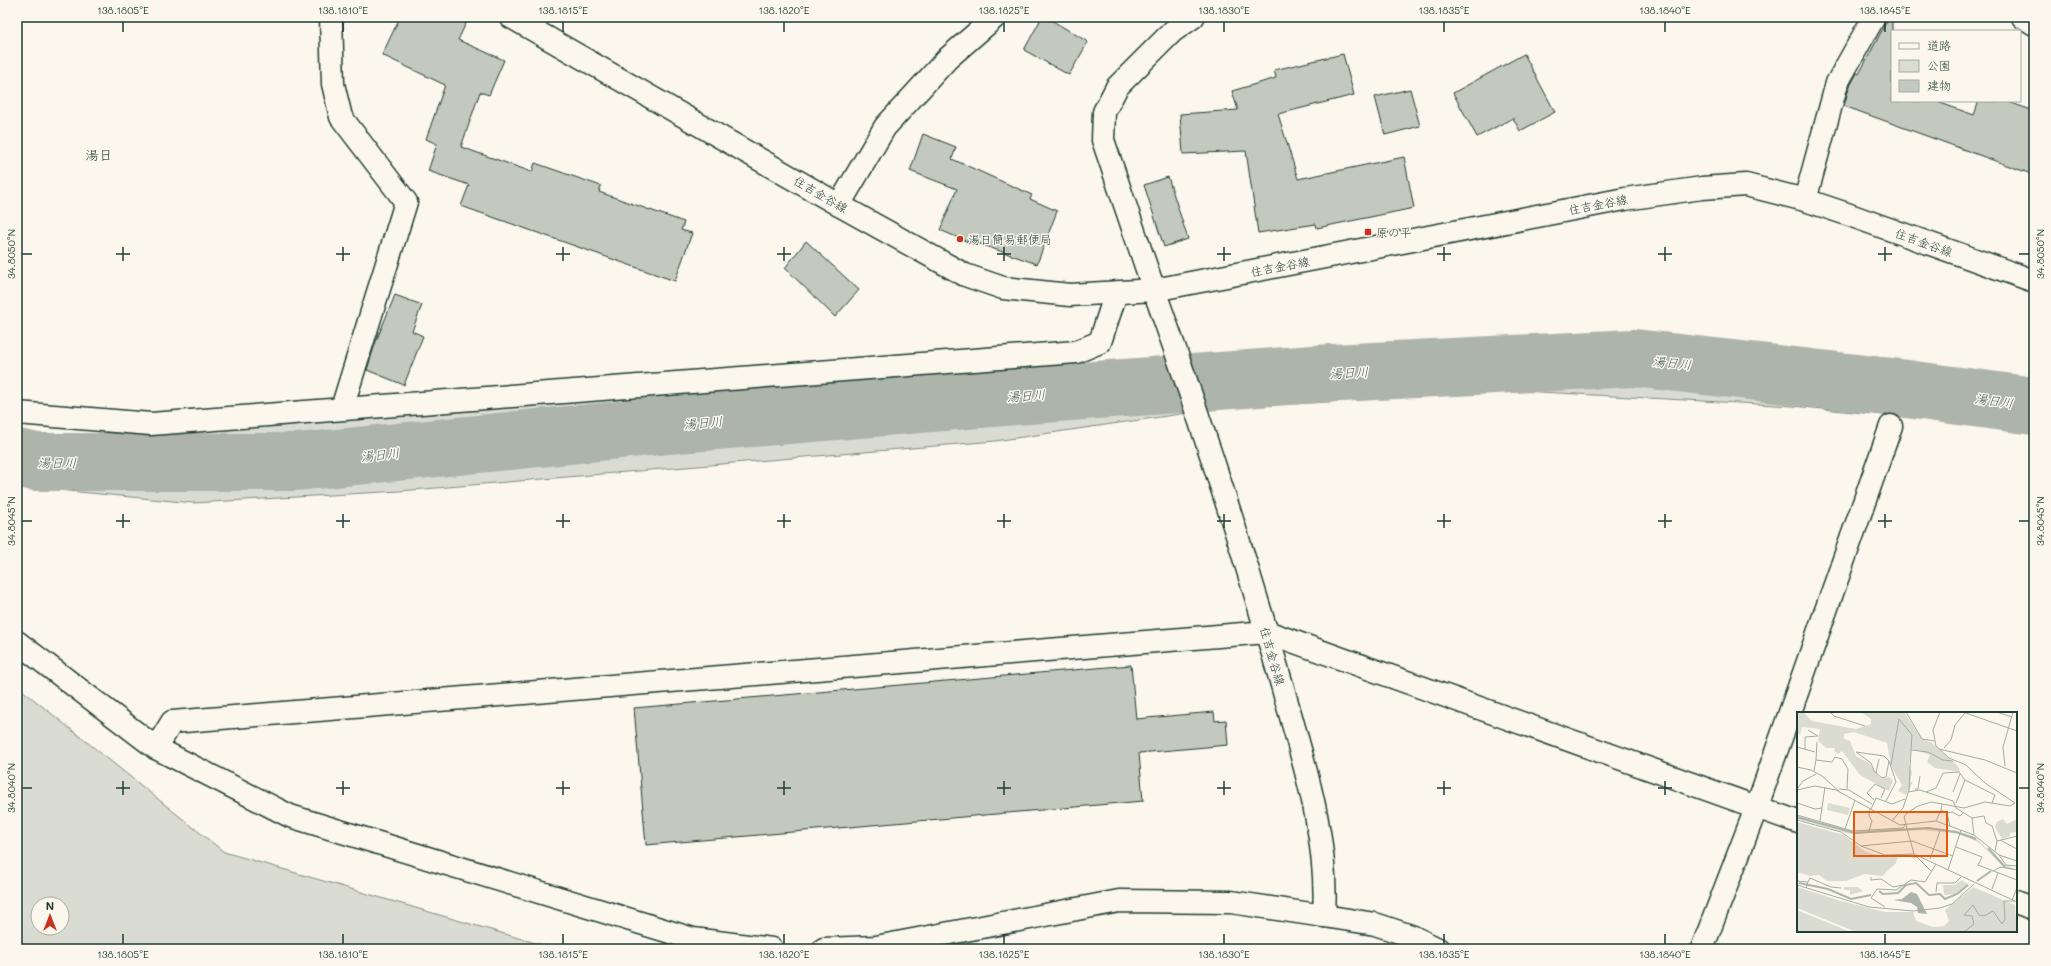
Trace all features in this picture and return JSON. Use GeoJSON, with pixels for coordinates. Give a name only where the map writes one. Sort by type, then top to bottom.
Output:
{"type":"FeatureCollection","features":[{"type":"Feature","properties":{"kind":"street"},"geometry":{"type":"LineString","coordinates":[[331,17],[333,84],[340,117],[406,202],[342,408]]}},
{"type":"Feature","properties":{"kind":"street","name":"住吉金谷線"},"geometry":{"type":"LineString","coordinates":[[511,17],[839,205],[965,275],[1003,288],[1070,295],[1154,290],[1625,198],[1694,189],[1746,185],[1805,200],[2034,281]]}},
{"type":"Feature","properties":{"kind":"street"},"geometry":{"type":"LineString","coordinates":[[839,205],[885,127],[948,59],[995,17]]}},
{"type":"Feature","properties":{"kind":"street"},"geometry":{"type":"LineString","coordinates":[[1154,290],[1102,140],[1104,112],[1117,87],[1173,31],[1193,17]]}},
{"type":"Feature","properties":{"kind":"street"},"geometry":{"type":"LineString","coordinates":[[1805,200],[1837,83],[1874,17]]}},
{"type":"Feature","properties":{"kind":"street"},"geometry":{"type":"LineString","coordinates":[[2023,17],[2034,24]]}},
{"type":"Feature","properties":{"kind":"street","name":"住吉金谷線"},"geometry":{"type":"LineString","coordinates":[[1154,290],[1199,413],[1267,632],[1314,802],[1325,872],[1324,916]]}},
{"type":"Feature","properties":{"kind":"street"},"geometry":{"type":"LineString","coordinates":[[17,413],[151,424],[1076,352],[1100,342],[1116,292]]}},
{"type":"Feature","properties":{"kind":"street"},"geometry":{"type":"LineString","coordinates":[[1702,949],[1757,806],[1890,426]]}},
{"type":"Feature","properties":{"kind":"street"},"geometry":{"type":"LineString","coordinates":[[156,748],[172,722],[1267,632],[1757,806],[1797,822]]}},
{"type":"Feature","properties":{"kind":"street"},"geometry":{"type":"LineString","coordinates":[[17,642],[156,748],[290,816],[693,939],[772,949]]}},
{"type":"Feature","properties":{"kind":"street"},"geometry":{"type":"LineString","coordinates":[[824,949],[876,947],[1119,901],[1231,902],[1375,924],[1411,936],[1438,949]]}},
{"type":"Feature","properties":{"kind":"street"},"geometry":{"type":"LineString","coordinates":[[2017,902],[2034,909]]}},
{"type":"Feature","properties":{"kind":"green space"},"geometry":{"type":"Polygon","coordinates":[[[1621,336],[1859,361],[2034,386],[2034,430],[1793,406],[1522,391],[1222,408],[995,441],[400,491],[193,503],[17,486],[17,430],[80,442],[534,399],[823,388],[1100,367],[1254,364],[1397,346],[1621,336]]]}},
{"type":"Feature","properties":{"kind":"green space"},"geometry":{"type":"Polygon","coordinates":[[[17,686],[224,852],[556,949],[17,949],[17,686]]]}},
{"type":"Feature","properties":{"kind":"building"},"geometry":{"type":"Polygon","coordinates":[[[400,17],[469,17],[458,40],[504,60],[489,95],[480,92],[461,147],[532,172],[535,163],[601,186],[599,192],[684,222],[681,230],[692,233],[675,281],[461,206],[469,185],[428,171],[437,144],[426,139],[445,85],[382,55],[400,17]]]}},
{"type":"Feature","properties":{"kind":"building"},"geometry":{"type":"Polygon","coordinates":[[[1042,17],[1046,17],[1088,42],[1069,75],[1024,50],[1042,17]]]}},
{"type":"Feature","properties":{"kind":"building"},"geometry":{"type":"Polygon","coordinates":[[[1889,17],[1892,17],[1891,102],[1938,102],[1974,115],[1979,102],[2009,102],[2034,111],[2034,175],[1844,106],[1849,88],[1857,73],[1859,74],[1889,17]]]}},
{"type":"Feature","properties":{"kind":"building"},"geometry":{"type":"Polygon","coordinates":[[[1343,54],[1354,95],[1278,114],[1298,179],[1404,157],[1414,208],[1317,228],[1316,224],[1258,233],[1246,151],[1183,154],[1180,114],[1238,110],[1232,91],[1276,78],[1274,70],[1343,54]]]}},
{"type":"Feature","properties":{"kind":"building"},"geometry":{"type":"Polygon","coordinates":[[[1524,54],[1555,112],[1520,131],[1513,118],[1477,137],[1453,93],[1524,54]]]}},
{"type":"Feature","properties":{"kind":"building"},"geometry":{"type":"Polygon","coordinates":[[[1410,89],[1420,126],[1385,135],[1375,97],[1410,89]]]}},
{"type":"Feature","properties":{"kind":"building"},"geometry":{"type":"Polygon","coordinates":[[[923,134],[956,147],[952,159],[1032,195],[1030,199],[1057,211],[1037,264],[974,242],[973,244],[940,230],[957,189],[910,171],[923,134]]]}},
{"type":"Feature","properties":{"kind":"building"},"geometry":{"type":"Polygon","coordinates":[[[1168,177],[1188,239],[1164,247],[1144,185],[1168,177]]]}},
{"type":"Feature","properties":{"kind":"building"},"geometry":{"type":"Polygon","coordinates":[[[806,241],[859,290],[835,317],[785,268],[806,241]]]}},
{"type":"Feature","properties":{"kind":"building"},"geometry":{"type":"Polygon","coordinates":[[[395,295],[422,305],[412,331],[423,336],[404,385],[367,370],[375,344],[395,295]]]}},
{"type":"Feature","properties":{"kind":"building"},"geometry":{"type":"Polygon","coordinates":[[[1131,665],[1136,719],[1214,712],[1215,721],[1226,720],[1228,745],[1139,753],[1143,801],[646,845],[634,708],[1131,665]]]}},
{"type":"Feature","properties":{"kind":"waterway","name":"湯日川"},"geometry":{"type":"LineString","coordinates":[[17,458],[36,462],[296,462],[680,424],[1015,396],[1314,374],[1634,358],[1892,387],[2034,406]]}},
{"type":"Feature","properties":{"kind":"place","name":"原の平"},"geometry":{"type":"Point","coordinates":[1368,232]}},
{"type":"Feature","properties":{"kind":"place","name":"湯日簡易郵便局"},"geometry":{"type":"Point","coordinates":[960,239]}},
{"type":"Feature","properties":{"kind":"district","name":"湯日"},"geometry":{"type":"Point","coordinates":[99,154]}}]}
